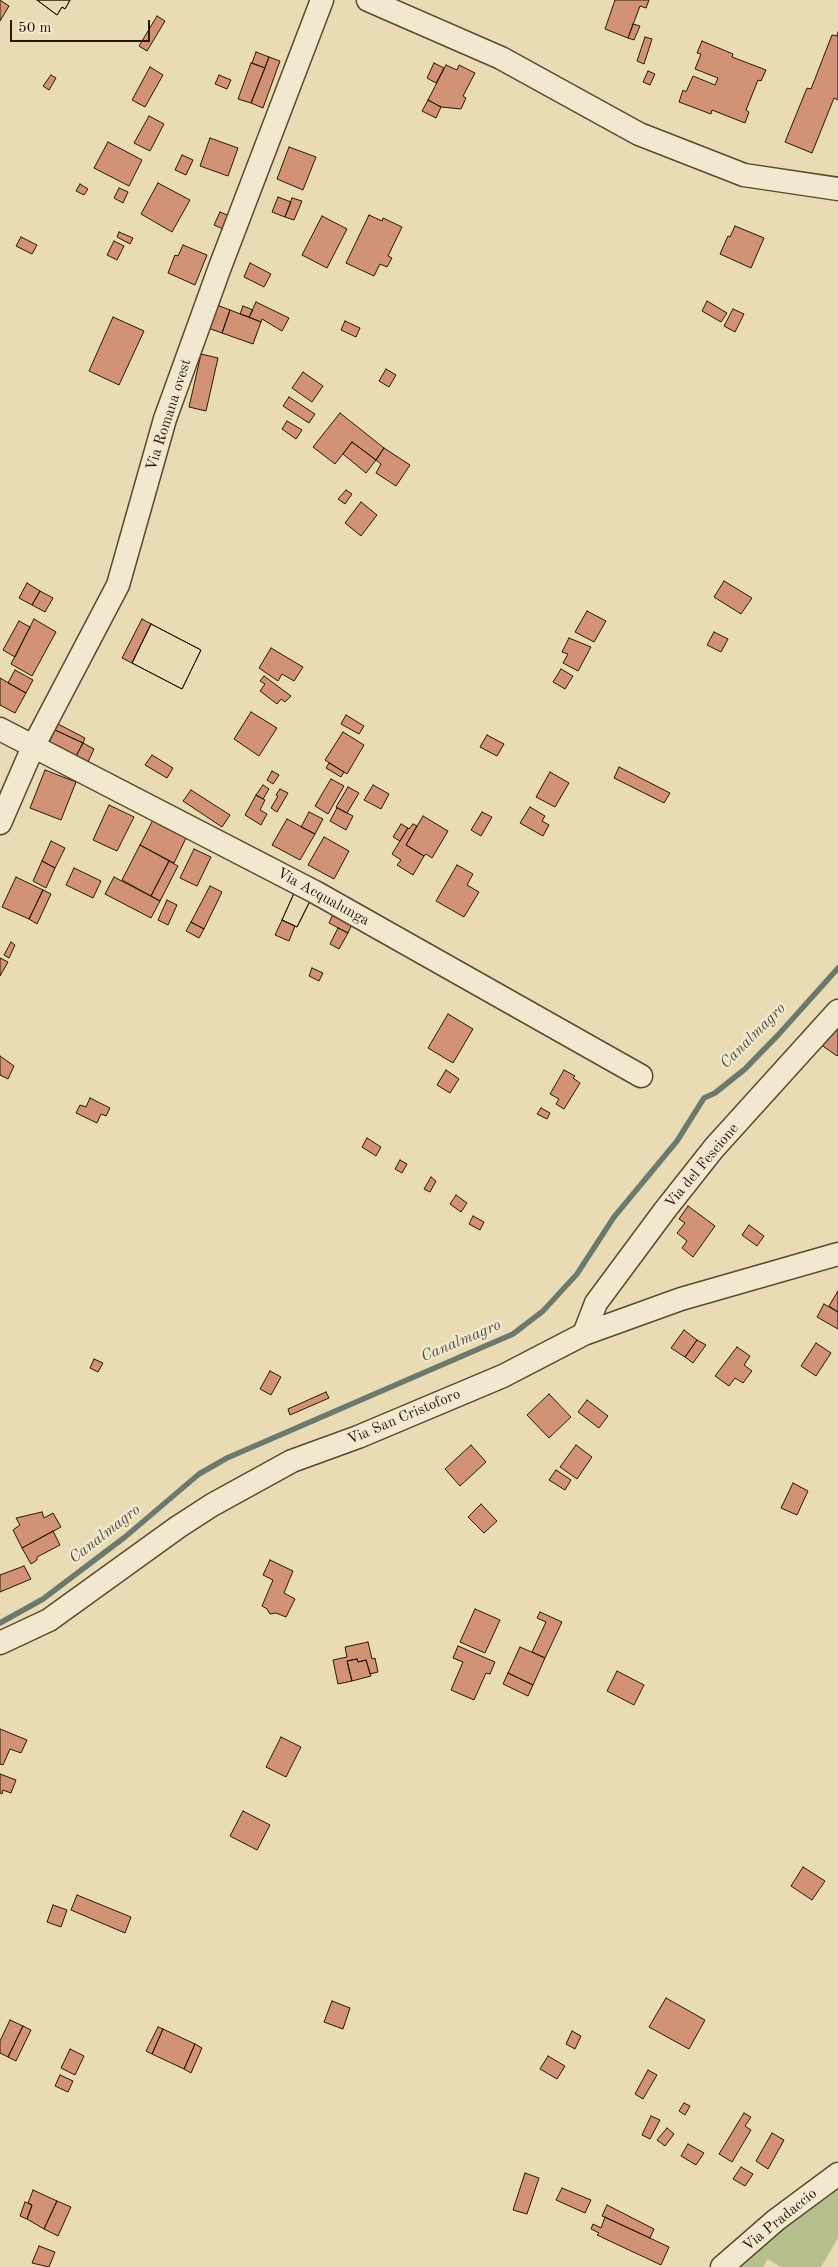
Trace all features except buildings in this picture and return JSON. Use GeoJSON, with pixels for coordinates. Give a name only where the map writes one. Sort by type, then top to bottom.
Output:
{"type":"FeatureCollection","features":[{"type":"Feature","properties":{"kind":"street","name":"Via Romana ovest"},"geometry":{"type":"LineString","coordinates":[[0,823],[33,747],[118,585],[165,419],[220,267],[322,0]]}},
{"type":"Feature","properties":{"kind":"street"},"geometry":{"type":"LineString","coordinates":[[368,0],[501,58],[639,134],[744,175],[838,189]]}},
{"type":"Feature","properties":{"kind":"street","name":"Via Acqualunga"},"geometry":{"type":"LineString","coordinates":[[0,729],[315,892],[641,1076]]}},
{"type":"Feature","properties":{"kind":"street","name":"Via del Fescione"},"geometry":{"type":"LineString","coordinates":[[584,1334],[596,1303],[665,1210],[714,1148],[838,1011]]}},
{"type":"Feature","properties":{"kind":"street","name":"Via San Cristoforo"},"geometry":{"type":"LineString","coordinates":[[0,1643],[49,1620],[178,1527],[292,1461],[358,1437],[503,1376],[584,1334],[681,1299],[838,1254]]}},
{"type":"Feature","properties":{"kind":"street","name":"Via Pradaccio"},"geometry":{"type":"LineString","coordinates":[[722,2267],[776,2220],[838,2174]]}},
{"type":"Feature","properties":{"kind":"green space"},"geometry":{"type":"Polygon","coordinates":[[[838,2182],[838,2238],[821,2267],[781,2267],[768,2259],[763,2267],[739,2267],[838,2182]]]}},
{"type":"Feature","properties":{"kind":"waterway","name":"Canalmagro"},"geometry":{"type":"LineString","coordinates":[[0,1623],[43,1599],[125,1537],[199,1474],[227,1458],[513,1334],[543,1311],[577,1274],[614,1217],[677,1141],[704,1098],[715,1093],[745,1069],[838,968]]}}]}
